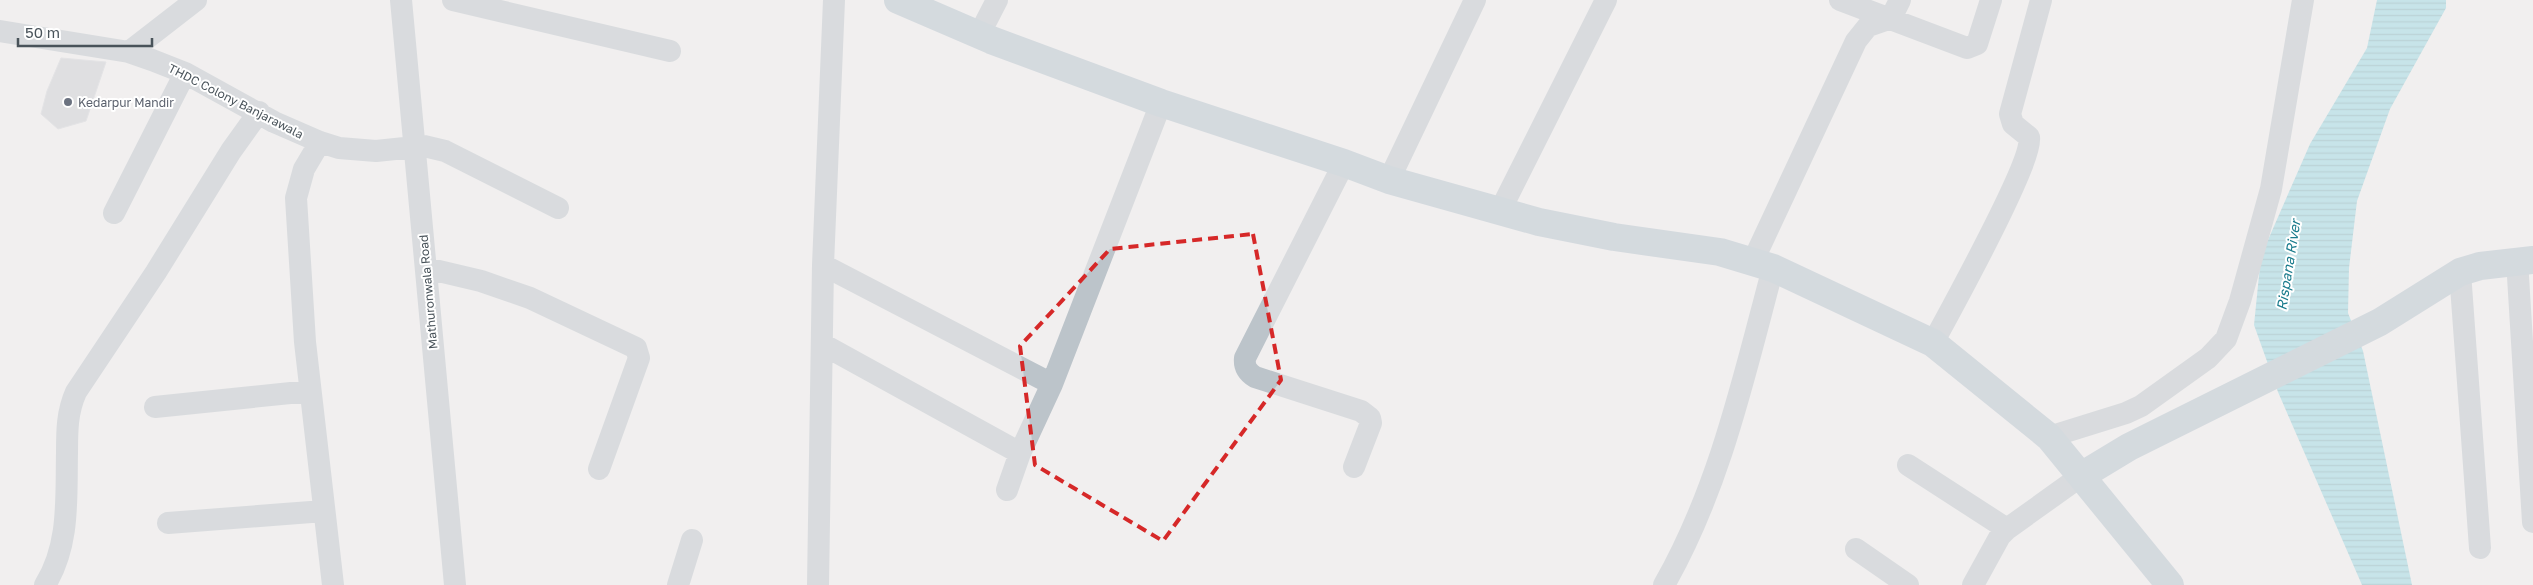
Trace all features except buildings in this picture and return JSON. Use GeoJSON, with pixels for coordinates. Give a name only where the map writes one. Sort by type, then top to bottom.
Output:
{"type":"FeatureCollection","features":[{"type":"Feature","properties":{"kind":"main road"},"geometry":{"type":"LineString","coordinates":[[898,0],[979,35],[1160,103],[1344,163],[1389,180],[1500,211],[1614,237],[1700,248],[1763,265],[1933,343],[2049,437],[2170,585]]}},
{"type":"Feature","properties":{"kind":"main road"},"geometry":{"type":"LineString","coordinates":[[2081,476],[2129,447],[2370,327],[2460,272],[2480,266],[2525,260]]}},
{"type":"Feature","properties":{"kind":"street"},"geometry":{"type":"LineString","coordinates":[[129,52],[196,0]]}},
{"type":"Feature","properties":{"kind":"street","name":"Mathuronwala Road"},"geometry":{"type":"LineString","coordinates":[[401,0],[455,585]]}},
{"type":"Feature","properties":{"kind":"street"},"geometry":{"type":"LineString","coordinates":[[453,0],[670,51]]}},
{"type":"Feature","properties":{"kind":"street"},"geometry":{"type":"LineString","coordinates":[[818,585],[823,265],[834,0]]}},
{"type":"Feature","properties":{"kind":"street"},"geometry":{"type":"LineString","coordinates":[[979,35],[997,0]]}},
{"type":"Feature","properties":{"kind":"street"},"geometry":{"type":"LineString","coordinates":[[1389,180],[1475,0]]}},
{"type":"Feature","properties":{"kind":"street"},"geometry":{"type":"LineString","coordinates":[[1500,211],[1606,0]]}},
{"type":"Feature","properties":{"kind":"street"},"geometry":{"type":"LineString","coordinates":[[1840,0],[1959,47],[1971,47],[1977,44],[1991,0]]}},
{"type":"Feature","properties":{"kind":"street"},"geometry":{"type":"LineString","coordinates":[[1668,584],[1704,504],[1717,468],[1763,265],[1856,41],[1868,26],[1888,20],[1894,13],[1900,0]]}},
{"type":"Feature","properties":{"kind":"street"},"geometry":{"type":"LineString","coordinates":[[1933,343],[2004,207],[2029,149],[2028,138],[2013,124],[2010,114],[2041,0]]}},
{"type":"Feature","properties":{"kind":"street"},"geometry":{"type":"LineString","coordinates":[[2049,437],[2126,413],[2141,406],[2208,358],[2226,339],[2240,301],[2272,189],[2304,0]]}},
{"type":"Feature","properties":{"kind":"street","name":"THDC Colony Banjarawala"},"geometry":{"type":"LineString","coordinates":[[0,31],[129,52],[185,73],[320,142],[357,150],[376,151],[413,146],[445,151],[558,208]]}},
{"type":"Feature","properties":{"kind":"street"},"geometry":{"type":"LineString","coordinates":[[114,213],[185,73]]}},
{"type":"Feature","properties":{"kind":"street"},"geometry":{"type":"LineString","coordinates":[[1007,490],[1020,453],[1052,384],[1160,103]]}},
{"type":"Feature","properties":{"kind":"street"},"geometry":{"type":"LineString","coordinates":[[45,585],[52,573],[62,542],[66,514],[67,428],[69,412],[76,392],[156,272],[231,150],[259,112]]}},
{"type":"Feature","properties":{"kind":"street"},"geometry":{"type":"LineString","coordinates":[[320,142],[304,169],[296,198],[305,342],[333,585]]}},
{"type":"Feature","properties":{"kind":"street"},"geometry":{"type":"LineString","coordinates":[[1344,163],[1244,363],[1246,370],[1255,377],[1361,411],[1367,416],[1371,423],[1354,466]]}},
{"type":"Feature","properties":{"kind":"street"},"geometry":{"type":"LineString","coordinates":[[2525,260],[2533,522]]}},
{"type":"Feature","properties":{"kind":"street"},"geometry":{"type":"LineString","coordinates":[[823,265],[1052,384]]}},
{"type":"Feature","properties":{"kind":"street"},"geometry":{"type":"LineString","coordinates":[[426,268],[481,281],[530,298],[636,348],[639,358],[599,469]]}},
{"type":"Feature","properties":{"kind":"street"},"geometry":{"type":"LineString","coordinates":[[2460,272],[2480,548]]}},
{"type":"Feature","properties":{"kind":"street"},"geometry":{"type":"LineString","coordinates":[[822,344],[1020,453]]}},
{"type":"Feature","properties":{"kind":"street"},"geometry":{"type":"LineString","coordinates":[[155,406],[310,391]]}},
{"type":"Feature","properties":{"kind":"street"},"geometry":{"type":"LineString","coordinates":[[1908,465],[2007,529]]}},
{"type":"Feature","properties":{"kind":"street"},"geometry":{"type":"LineString","coordinates":[[1973,585],[2000,536],[2081,476]]}},
{"type":"Feature","properties":{"kind":"street"},"geometry":{"type":"LineString","coordinates":[[168,523],[324,511]]}},
{"type":"Feature","properties":{"kind":"street"},"geometry":{"type":"LineString","coordinates":[[678,585],[692,540]]}},
{"type":"Feature","properties":{"kind":"street"},"geometry":{"type":"LineString","coordinates":[[1856,549],[1908,585]]}},
{"type":"Feature","properties":{"kind":"highlighted area"},"geometry":{"type":"Polygon","coordinates":[[[1253,234],[1281,380],[1163,541],[1035,465],[1020,346],[1110,249],[1253,234]]]}},
{"type":"Feature","properties":{"kind":"water","name":"Rispana River"},"geometry":{"type":"Polygon","coordinates":[[[2377,0],[2446,0],[2446,8],[2390,109],[2357,201],[2349,268],[2348,313],[2363,351],[2412,585],[2362,585],[2278,392],[2254,325],[2261,256],[2310,144],[2367,48],[2377,0]]]}},
{"type":"Feature","properties":{"kind":"place","name":"Kedarpur Mandir"},"geometry":{"type":"Point","coordinates":[68,102]}}]}
